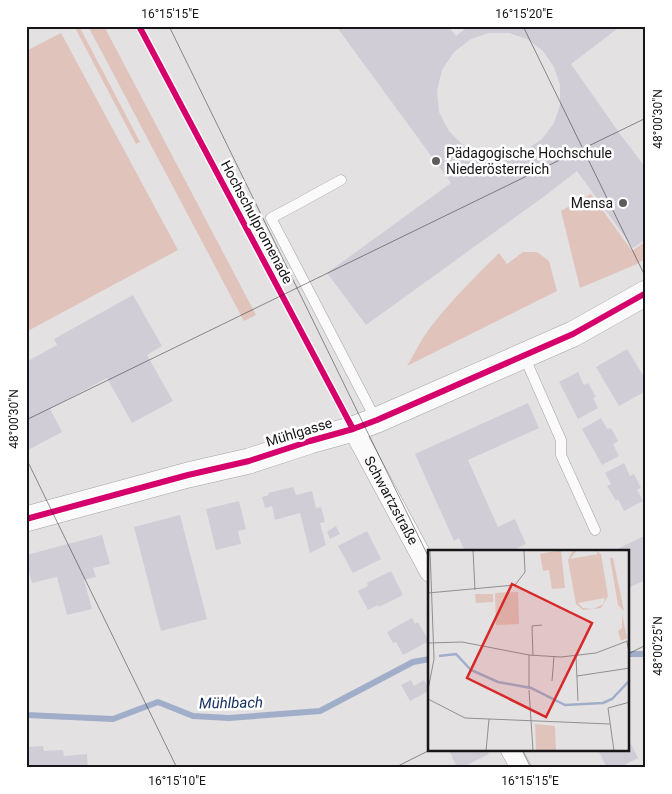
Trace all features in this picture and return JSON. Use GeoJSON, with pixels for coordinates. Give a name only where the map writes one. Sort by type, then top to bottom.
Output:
{"type":"FeatureCollection","features":[{"type":"Feature","properties":{"kind":"street","name":"Mühlgasse"},"geometry":{"type":"LineString","coordinates":[[26,520],[249,461],[353,429],[573,334],[646,293]]}},
{"type":"Feature","properties":{"kind":"street","name":"Schwartzstraße"},"geometry":{"type":"LineString","coordinates":[[353,429],[428,568]]}},
{"type":"Feature","properties":{"kind":"street"},"geometry":{"type":"LineString","coordinates":[[512,752],[521,768]]}},
{"type":"Feature","properties":{"kind":"lane"},"geometry":{"type":"LineString","coordinates":[[341,180],[271,218],[377,420]]}},
{"type":"Feature","properties":{"kind":"lane"},"geometry":{"type":"LineString","coordinates":[[523,356],[561,440],[561,455],[595,530]]}},
{"type":"Feature","properties":{"kind":"shaded area"},"geometry":{"type":"Polygon","coordinates":[[[74,26],[79,26],[140,142],[136,144],[74,26]]]}},
{"type":"Feature","properties":{"kind":"shaded area"},"geometry":{"type":"Polygon","coordinates":[[[88,26],[104,26],[256,315],[244,321],[88,26]]]}},
{"type":"Feature","properties":{"kind":"shaded area"},"geometry":{"type":"Polygon","coordinates":[[[61,33],[178,250],[26,332],[26,51],[61,33]]]}},
{"type":"Feature","properties":{"kind":"shaded area"},"geometry":{"type":"Polygon","coordinates":[[[591,194],[632,251],[646,241],[646,258],[637,264],[580,288],[561,211],[591,194]]]}},
{"type":"Feature","properties":{"kind":"shaded area"},"geometry":{"type":"Polygon","coordinates":[[[523,252],[537,252],[549,261],[557,291],[407,366],[423,338],[440,316],[499,253],[507,264],[523,252]]]}},
{"type":"Feature","properties":{"kind":"building"},"geometry":{"type":"Polygon","coordinates":[[[336,26],[448,26],[456,36],[469,26],[621,26],[571,64],[646,168],[646,239],[633,248],[577,171],[366,325],[327,273],[451,183],[336,26]],[[489,33],[471,39],[454,52],[442,70],[437,91],[439,112],[449,131],[464,146],[484,154],[505,156],[526,150],[542,139],[554,123],[560,105],[560,85],[554,67],[543,51],[527,39],[509,33],[489,33]]]}},
{"type":"Feature","properties":{"kind":"building"},"geometry":{"type":"Polygon","coordinates":[[[133,295],[162,346],[147,355],[173,401],[132,423],[107,378],[50,409],[62,432],[26,451],[26,362],[57,345],[54,339],[133,295]]]}},
{"type":"Feature","properties":{"kind":"building"},"geometry":{"type":"Polygon","coordinates":[[[627,349],[646,380],[646,391],[619,406],[596,367],[627,349]]]}},
{"type":"Feature","properties":{"kind":"building"},"geometry":{"type":"Polygon","coordinates":[[[578,372],[584,385],[588,383],[596,397],[593,398],[598,408],[578,419],[559,382],[578,372]]]}},
{"type":"Feature","properties":{"kind":"building"},"geometry":{"type":"Polygon","coordinates":[[[528,403],[539,428],[468,460],[498,527],[515,519],[526,544],[514,550],[464,550],[459,538],[454,541],[415,454],[528,403]]]}},
{"type":"Feature","properties":{"kind":"building"},"geometry":{"type":"Polygon","coordinates":[[[601,418],[607,429],[611,428],[618,441],[613,444],[619,456],[602,465],[582,429],[601,418]]]}},
{"type":"Feature","properties":{"kind":"building"},"geometry":{"type":"Polygon","coordinates":[[[624,463],[630,476],[634,474],[641,488],[637,490],[643,501],[624,511],[618,499],[616,501],[607,486],[611,484],[605,473],[624,463]]]}},
{"type":"Feature","properties":{"kind":"building"},"geometry":{"type":"Polygon","coordinates":[[[293,487],[296,495],[312,491],[316,508],[321,507],[325,522],[320,523],[326,545],[310,553],[300,513],[275,520],[272,506],[265,508],[262,497],[269,495],[268,493],[293,487]]]}},
{"type":"Feature","properties":{"kind":"building"},"geometry":{"type":"Polygon","coordinates":[[[239,501],[246,529],[238,531],[241,544],[216,550],[206,509],[239,501]]]}},
{"type":"Feature","properties":{"kind":"building"},"geometry":{"type":"Polygon","coordinates":[[[180,515],[207,619],[161,631],[134,527],[180,515]]]}},
{"type":"Feature","properties":{"kind":"building"},"geometry":{"type":"Polygon","coordinates":[[[336,526],[340,534],[330,539],[327,532],[336,526]]]}},
{"type":"Feature","properties":{"kind":"building"},"geometry":{"type":"Polygon","coordinates":[[[367,531],[381,559],[353,573],[338,546],[367,531]]]}},
{"type":"Feature","properties":{"kind":"building"},"geometry":{"type":"Polygon","coordinates":[[[102,535],[110,564],[93,568],[96,577],[84,580],[92,609],[67,615],[57,577],[32,583],[26,555],[102,535]]]}},
{"type":"Feature","properties":{"kind":"building"},"geometry":{"type":"Polygon","coordinates":[[[646,535],[646,580],[630,587],[630,550],[615,550],[646,535]]]}},
{"type":"Feature","properties":{"kind":"building"},"geometry":{"type":"Polygon","coordinates":[[[391,571],[403,595],[379,607],[378,605],[368,610],[358,591],[368,586],[367,583],[391,571]]]}},
{"type":"Feature","properties":{"kind":"building"},"geometry":{"type":"Polygon","coordinates":[[[412,618],[415,624],[418,622],[428,642],[403,655],[396,642],[393,643],[387,632],[412,618]]]}},
{"type":"Feature","properties":{"kind":"building"},"geometry":{"type":"Polygon","coordinates":[[[411,680],[414,686],[424,680],[428,687],[428,691],[410,701],[401,685],[411,680]]]}},
{"type":"Feature","properties":{"kind":"building"},"geometry":{"type":"Polygon","coordinates":[[[630,742],[638,758],[619,768],[607,768],[599,752],[630,752],[630,742]]]}},
{"type":"Feature","properties":{"kind":"building"},"geometry":{"type":"Polygon","coordinates":[[[43,746],[44,751],[63,750],[64,756],[87,754],[88,768],[26,768],[26,747],[43,746]]]}},
{"type":"Feature","properties":{"kind":"building"},"geometry":{"type":"Polygon","coordinates":[[[450,752],[488,752],[489,754],[461,768],[457,768],[450,752]]]}},
{"type":"Feature","properties":{"kind":"waterway","name":"Mühlbach"},"geometry":{"type":"LineString","coordinates":[[630,654],[646,654]]}},
{"type":"Feature","properties":{"kind":"waterway","name":"Mühlbach"},"geometry":{"type":"LineString","coordinates":[[26,715],[113,719],[158,702],[193,716],[229,718],[320,711],[413,662],[428,659]]}},
{"type":"Feature","properties":{"kind":"cycle path","name":"Hochschulpromenade"},"geometry":{"type":"LineString","coordinates":[[139,26],[353,429]]}},
{"type":"Feature","properties":{"kind":"cycle path"},"geometry":{"type":"LineString","coordinates":[[26,519],[188,475],[249,461],[353,429],[573,334],[646,293]]}},
{"type":"Feature","properties":{"kind":"place","name":"Pädagogische Hochschule Niederösterreich"},"geometry":{"type":"Point","coordinates":[436,161]}},
{"type":"Feature","properties":{"kind":"place","name":"Mensa"},"geometry":{"type":"Point","coordinates":[623,203]}}]}
